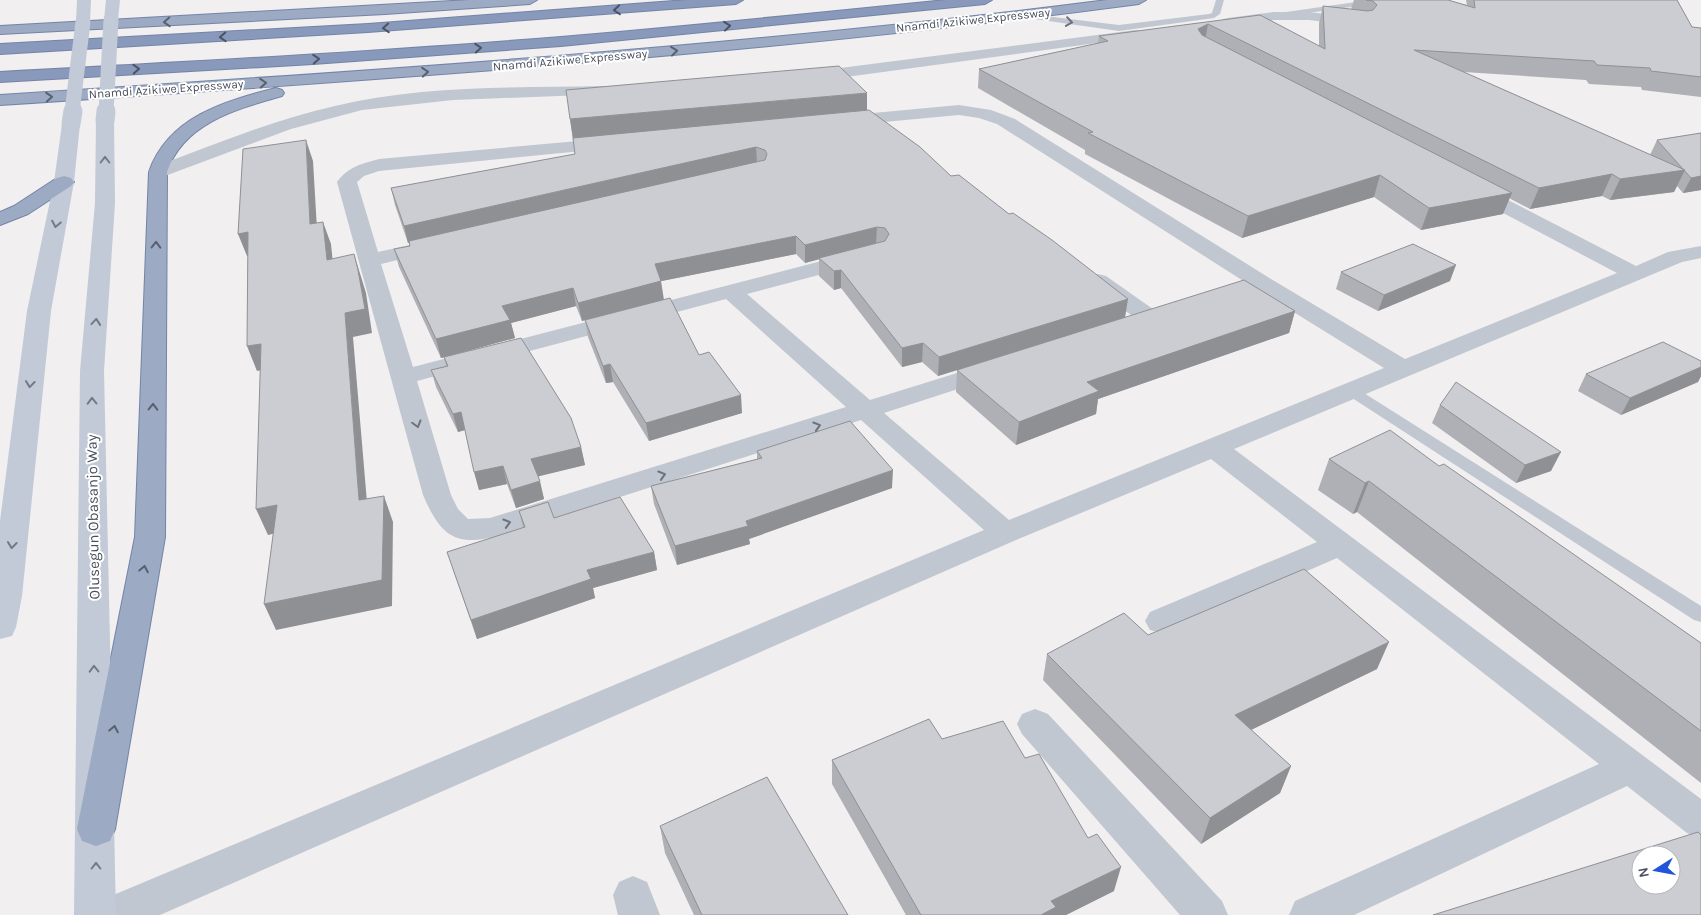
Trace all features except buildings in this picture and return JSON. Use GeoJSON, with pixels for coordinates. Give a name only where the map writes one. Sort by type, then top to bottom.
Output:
{"type":"FeatureCollection","features":[{"type":"Feature","properties":{"kind":"highway"},"geometry":{"type":"LineString","coordinates":[[0,30],[385,10],[530,0]]}},
{"type":"Feature","properties":{"kind":"highway"},"geometry":{"type":"LineString","coordinates":[[0,49],[330,32],[503,20],[736,0]]}},
{"type":"Feature","properties":{"kind":"highway","name":"Nnamdi Azikiwe Expressway"},"geometry":{"type":"LineString","coordinates":[[0,77],[307,60],[502,46],[671,32],[984,0]]}},
{"type":"Feature","properties":{"kind":"highway","name":"Nnamdi Azikiwe Expressway"},"geometry":{"type":"LineString","coordinates":[[1,100],[345,78],[656,53],[1020,15],[1139,0]]}},
{"type":"Feature","properties":{"kind":"highway"},"geometry":{"type":"LineString","coordinates":[[292,2],[318,7],[385,10]]}},
{"type":"Feature","properties":{"kind":"highway"},"geometry":{"type":"LineString","coordinates":[[96,829],[150,537],[158,172],[166,151],[186,130],[204,119],[249,100],[296,87],[345,78]]}},
{"type":"Feature","properties":{"kind":"highway"},"geometry":{"type":"LineString","coordinates":[[0,219],[21,210],[64,182]]}},
{"type":"Feature","properties":{"kind":"main road"},"geometry":{"type":"LineString","coordinates":[[0,628],[6,596],[39,311],[64,182],[84,0]]}},
{"type":"Feature","properties":{"kind":"main road","name":"Olusegun Obasanjo Way"},"geometry":{"type":"LineString","coordinates":[[95,915],[92,371],[105,203],[106,120],[110,20],[113,0]]}},
{"type":"Feature","properties":{"kind":"street"},"geometry":{"type":"LineString","coordinates":[[795,79],[1274,16],[1309,16],[1363,22]]}},
{"type":"Feature","properties":{"kind":"street"},"geometry":{"type":"LineString","coordinates":[[158,172],[276,128],[320,114],[362,105],[417,98],[618,91]]}},
{"type":"Feature","properties":{"kind":"street"},"geometry":{"type":"LineString","coordinates":[[822,123],[960,110],[976,110],[992,114],[1263,284],[1404,369]]}},
{"type":"Feature","properties":{"kind":"street"},"geometry":{"type":"LineString","coordinates":[[872,118],[896,136]]}},
{"type":"Feature","properties":{"kind":"street"},"geometry":{"type":"LineString","coordinates":[[625,142],[379,165],[363,169],[351,176],[348,182],[437,495],[446,514],[461,529],[491,528],[1013,364]]}},
{"type":"Feature","properties":{"kind":"street"},"geometry":{"type":"LineString","coordinates":[[1459,182],[1635,274]]}},
{"type":"Feature","properties":{"kind":"street"},"geometry":{"type":"LineString","coordinates":[[370,260],[447,242]]}},
{"type":"Feature","properties":{"kind":"street"},"geometry":{"type":"LineString","coordinates":[[403,377],[876,252]]}},
{"type":"Feature","properties":{"kind":"street"},"geometry":{"type":"LineString","coordinates":[[114,915],[1005,533],[1676,257],[1701,252]]}},
{"type":"Feature","properties":{"kind":"street"},"geometry":{"type":"LineString","coordinates":[[1080,268],[1161,316],[1124,328]]}},
{"type":"Feature","properties":{"kind":"street"},"geometry":{"type":"LineString","coordinates":[[1198,305],[1263,284]]}},
{"type":"Feature","properties":{"kind":"street"},"geometry":{"type":"LineString","coordinates":[[729,290],[1005,533]]}},
{"type":"Feature","properties":{"kind":"street"},"geometry":{"type":"LineString","coordinates":[[1213,447],[1701,822]]}},
{"type":"Feature","properties":{"kind":"street"},"geometry":{"type":"LineString","coordinates":[[1161,621],[1339,545]]}},
{"type":"Feature","properties":{"kind":"street"},"geometry":{"type":"LineString","coordinates":[[1035,724],[1207,915]]}},
{"type":"Feature","properties":{"kind":"street"},"geometry":{"type":"LineString","coordinates":[[1310,915],[1630,767]]}},
{"type":"Feature","properties":{"kind":"lane"},"geometry":{"type":"LineString","coordinates":[[1020,15],[1119,28],[1211,16],[1216,14],[1220,0]]}},
{"type":"Feature","properties":{"kind":"lane"},"geometry":{"type":"LineString","coordinates":[[1274,16],[1387,0]]}},
{"type":"Feature","properties":{"kind":"lane"},"geometry":{"type":"LineString","coordinates":[[1351,391],[1701,616]]}}]}
